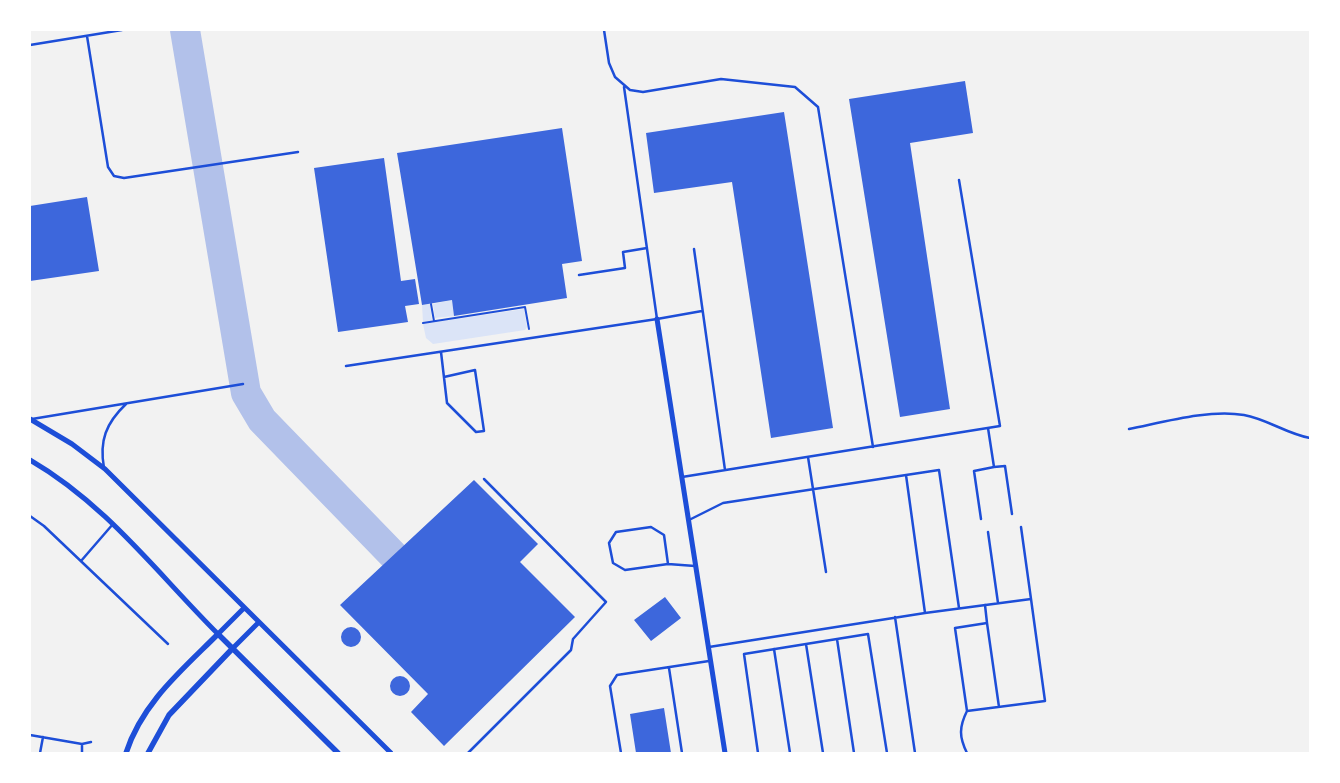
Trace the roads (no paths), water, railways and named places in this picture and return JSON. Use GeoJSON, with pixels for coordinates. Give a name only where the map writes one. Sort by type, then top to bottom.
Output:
{"type":"FeatureCollection","features":[{"type":"Feature","properties":{"kind":"street"},"geometry":{"type":"LineString","coordinates":[[657,319],[725,753]]}},
{"type":"Feature","properties":{"kind":"street"},"geometry":{"type":"LineString","coordinates":[[30,419],[72,444],[104,469],[391,753]]}},
{"type":"Feature","properties":{"kind":"street"},"geometry":{"type":"LineString","coordinates":[[30,460],[73,488],[114,523],[218,634],[338,753]]}},
{"type":"Feature","properties":{"kind":"street"},"geometry":{"type":"LineString","coordinates":[[126,753],[138,723],[153,701],[244,608]]}},
{"type":"Feature","properties":{"kind":"street"},"geometry":{"type":"LineString","coordinates":[[148,753],[169,715],[258,622]]}},
{"type":"Feature","properties":{"kind":"lane"},"geometry":{"type":"LineString","coordinates":[[30,45],[122,30]]}},
{"type":"Feature","properties":{"kind":"lane"},"geometry":{"type":"LineString","coordinates":[[604,30],[609,63],[615,77],[624,87],[643,92],[721,80],[795,87],[818,107],[873,447]]}},
{"type":"Feature","properties":{"kind":"lane"},"geometry":{"type":"LineString","coordinates":[[87,36],[108,167],[114,176],[124,178],[298,152]]}},
{"type":"Feature","properties":{"kind":"lane"},"geometry":{"type":"LineString","coordinates":[[624,87],[657,319]]}},
{"type":"Feature","properties":{"kind":"lane"},"geometry":{"type":"LineString","coordinates":[[682,477],[1000,426],[959,180]]}},
{"type":"Feature","properties":{"kind":"lane"},"geometry":{"type":"LineString","coordinates":[[579,275],[625,268],[623,252],[647,248]]}},
{"type":"Feature","properties":{"kind":"lane"},"geometry":{"type":"LineString","coordinates":[[694,248],[725,470]]}},
{"type":"Feature","properties":{"kind":"lane"},"geometry":{"type":"LineString","coordinates":[[346,366],[703,311]]}},
{"type":"Feature","properties":{"kind":"lane"},"geometry":{"type":"LineString","coordinates":[[441,352],[447,403],[476,432],[484,431],[475,370],[444,377]]}},
{"type":"Feature","properties":{"kind":"lane"},"geometry":{"type":"LineString","coordinates":[[30,419],[243,384]]}},
{"type":"Feature","properties":{"kind":"lane"},"geometry":{"type":"LineString","coordinates":[[104,469],[102,449],[105,431],[112,416],[127,403]]}},
{"type":"Feature","properties":{"kind":"lane"},"geometry":{"type":"LineString","coordinates":[[1129,429],[1199,416],[1242,415],[1260,419],[1310,438]]}},
{"type":"Feature","properties":{"kind":"lane"},"geometry":{"type":"LineString","coordinates":[[988,428],[994,468]]}},
{"type":"Feature","properties":{"kind":"lane"},"geometry":{"type":"LineString","coordinates":[[808,457],[826,572]]}},
{"type":"Feature","properties":{"kind":"lane"},"geometry":{"type":"LineString","coordinates":[[981,518],[974,471],[1005,466],[1012,514]]}},
{"type":"Feature","properties":{"kind":"lane"},"geometry":{"type":"LineString","coordinates":[[689,520],[723,503],[940,470],[959,608]]}},
{"type":"Feature","properties":{"kind":"lane"},"geometry":{"type":"LineString","coordinates":[[906,475],[925,613]]}},
{"type":"Feature","properties":{"kind":"lane"},"geometry":{"type":"LineString","coordinates":[[468,753],[570,650],[573,640],[606,602],[484,479]]}},
{"type":"Feature","properties":{"kind":"lane"},"geometry":{"type":"LineString","coordinates":[[30,516],[44,526],[168,644]]}},
{"type":"Feature","properties":{"kind":"lane"},"geometry":{"type":"LineString","coordinates":[[81,561],[114,523]]}},
{"type":"Feature","properties":{"kind":"lane"},"geometry":{"type":"LineString","coordinates":[[668,564],[664,535],[651,527],[616,532],[609,543],[613,563],[625,570],[668,564],[688,567],[696,566]]}},
{"type":"Feature","properties":{"kind":"lane"},"geometry":{"type":"LineString","coordinates":[[967,711],[1045,701],[1021,527]]}},
{"type":"Feature","properties":{"kind":"lane"},"geometry":{"type":"LineString","coordinates":[[988,532],[998,603]]}},
{"type":"Feature","properties":{"kind":"lane"},"geometry":{"type":"LineString","coordinates":[[709,647],[895,617],[1031,599]]}},
{"type":"Feature","properties":{"kind":"lane"},"geometry":{"type":"LineString","coordinates":[[985,605],[1000,707]]}},
{"type":"Feature","properties":{"kind":"lane"},"geometry":{"type":"LineString","coordinates":[[895,617],[915,753]]}},
{"type":"Feature","properties":{"kind":"lane"},"geometry":{"type":"LineString","coordinates":[[967,753],[960,740],[960,731],[967,711],[955,628],[987,623]]}},
{"type":"Feature","properties":{"kind":"lane"},"geometry":{"type":"LineString","coordinates":[[758,753],[744,654],[868,634],[887,753]]}},
{"type":"Feature","properties":{"kind":"lane"},"geometry":{"type":"LineString","coordinates":[[837,639],[854,753]]}},
{"type":"Feature","properties":{"kind":"lane"},"geometry":{"type":"LineString","coordinates":[[806,644],[823,753]]}},
{"type":"Feature","properties":{"kind":"lane"},"geometry":{"type":"LineString","coordinates":[[774,649],[790,753]]}},
{"type":"Feature","properties":{"kind":"lane"},"geometry":{"type":"LineString","coordinates":[[621,753],[610,686],[617,675],[711,661]]}},
{"type":"Feature","properties":{"kind":"lane"},"geometry":{"type":"LineString","coordinates":[[668,668],[682,753]]}},
{"type":"Feature","properties":{"kind":"lane"},"geometry":{"type":"LineString","coordinates":[[30,735],[82,744],[91,742]]}},
{"type":"Feature","properties":{"kind":"lane"},"geometry":{"type":"LineString","coordinates":[[40,753],[43,737]]}},
{"type":"Feature","properties":{"kind":"lane"},"geometry":{"type":"LineString","coordinates":[[82,744],[82,753]]}}]}
